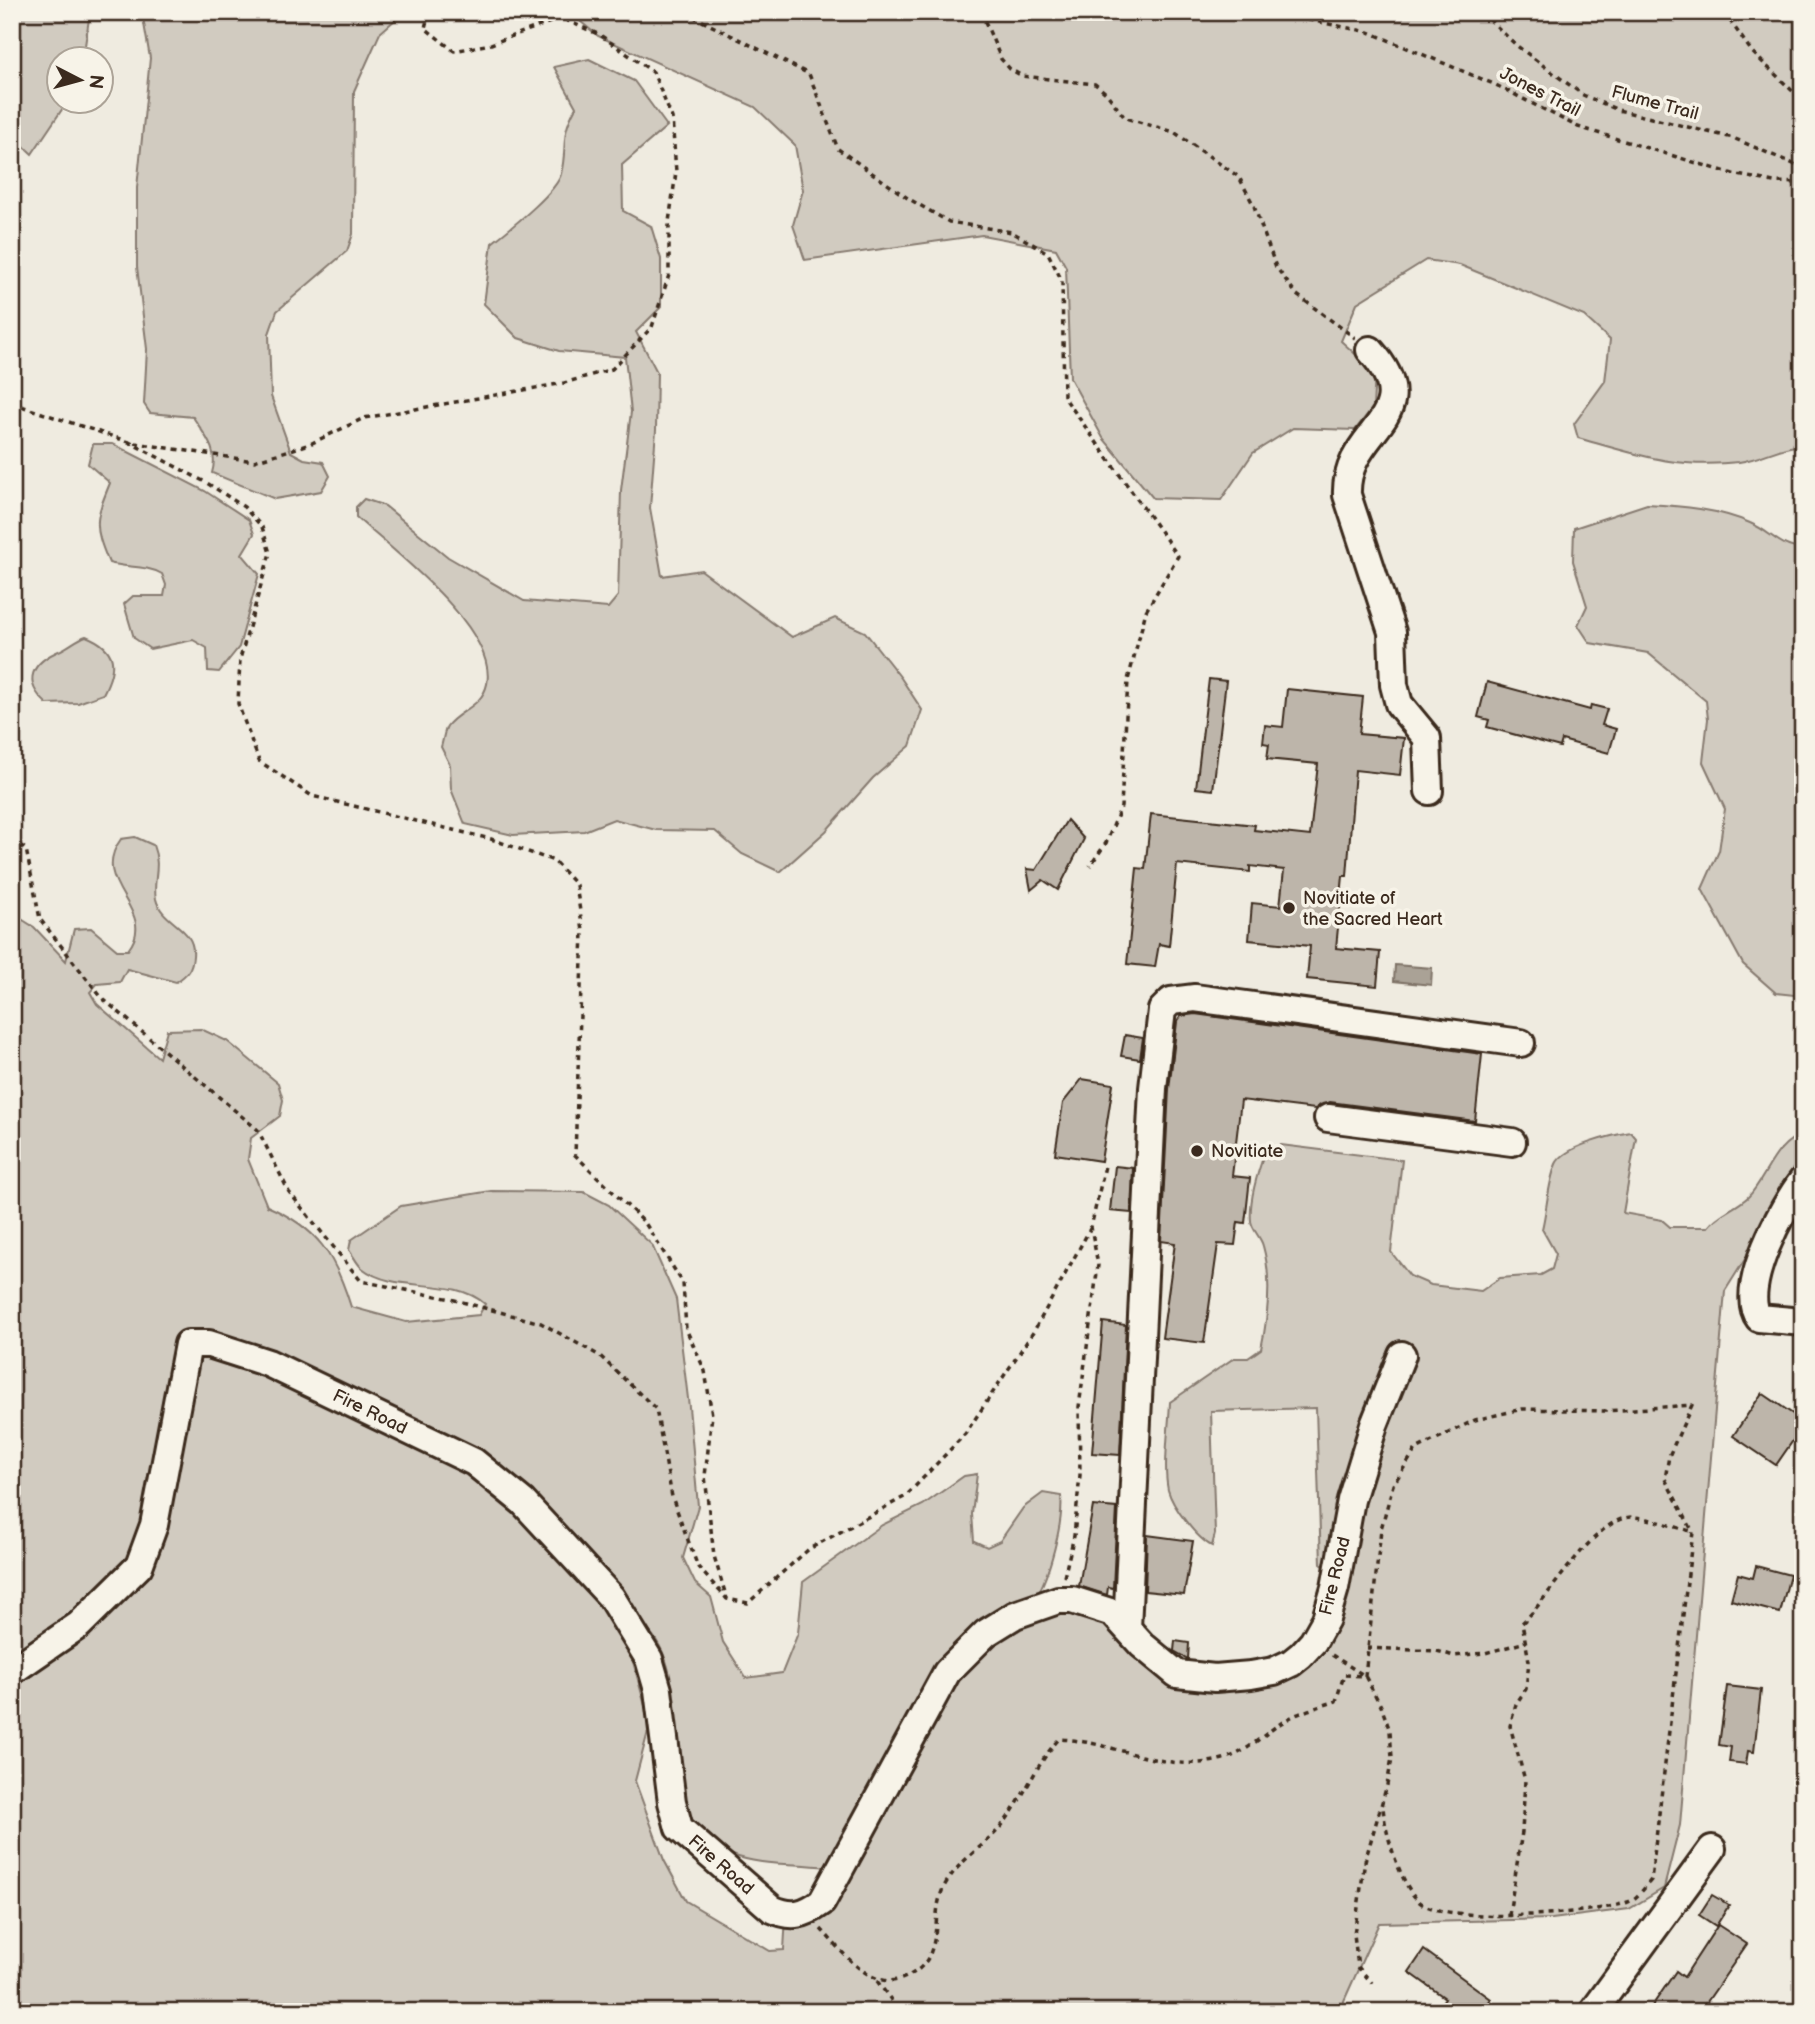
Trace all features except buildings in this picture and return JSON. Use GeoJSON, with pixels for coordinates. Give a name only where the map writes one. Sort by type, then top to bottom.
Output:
{"type":"FeatureCollection","features":[{"type":"Feature","properties":{"kind":"street"},"geometry":{"type":"LineString","coordinates":[[1370,350],[1390,375],[1393,399],[1388,413],[1348,472],[1348,495],[1392,632],[1394,685],[1399,704],[1427,738],[1429,791]]}},
{"type":"Feature","properties":{"kind":"street"},"geometry":{"type":"LineString","coordinates":[[1127,1628],[1153,1088],[1162,1010],[1171,1001],[1195,998],[1521,1043]]}},
{"type":"Feature","properties":{"kind":"street"},"geometry":{"type":"LineString","coordinates":[[1328,1118],[1512,1142]]}},
{"type":"Feature","properties":{"kind":"street"},"geometry":{"type":"LineString","coordinates":[[1803,1180],[1784,1205],[1773,1231],[1755,1286],[1754,1311],[1768,1321],[1803,1322]]}},
{"type":"Feature","properties":{"kind":"street","name":"Fire Road"},"geometry":{"type":"LineString","coordinates":[[12,1671],[79,1625],[139,1566],[154,1525],[188,1344],[209,1344],[268,1363],[474,1462],[523,1502],[611,1597],[649,1659],[658,1690],[672,1802],[679,1828],[772,1909],[786,1916],[806,1914],[822,1902],[947,1672],[986,1633],[1014,1615],[1058,1600],[1072,1600],[1113,1613],[1178,1674],[1215,1678],[1272,1672],[1292,1663],[1313,1642],[1326,1619],[1335,1588],[1351,1500],[1374,1424],[1402,1355]]}},
{"type":"Feature","properties":{"kind":"street"},"geometry":{"type":"LineString","coordinates":[[1593,2012],[1712,1849]]}},
{"type":"Feature","properties":{"kind":"path"},"geometry":{"type":"LineString","coordinates":[[129,442],[254,461],[310,444],[364,418],[564,383],[612,369],[652,327],[669,275],[669,222],[676,173],[672,118],[653,72],[600,35],[561,18],[491,44],[454,51],[425,28],[429,12]]}},
{"type":"Feature","properties":{"kind":"path"},"geometry":{"type":"LineString","coordinates":[[684,12],[809,74],[838,149],[949,222],[1012,232],[1048,253],[1062,282],[1064,397],[1178,556],[1146,611],[1128,680],[1121,807],[1106,843],[1090,866]]}},
{"type":"Feature","properties":{"kind":"path"},"geometry":{"type":"LineString","coordinates":[[981,12],[1001,59],[1010,69],[1022,76],[1095,83],[1125,118],[1174,132],[1239,177],[1254,206],[1276,267],[1297,295],[1370,350]]}},
{"type":"Feature","properties":{"kind":"path","name":"Jones Trail"},"geometry":{"type":"LineString","coordinates":[[1269,12],[1369,32],[1496,85],[1578,127],[1733,174],[1774,182],[1803,183]]}},
{"type":"Feature","properties":{"kind":"path","name":"Flume Trail"},"geometry":{"type":"LineString","coordinates":[[1482,12],[1517,46],[1583,95],[1618,110],[1732,138],[1803,168]]}},
{"type":"Feature","properties":{"kind":"path"},"geometry":{"type":"LineString","coordinates":[[1724,12],[1752,52],[1803,101]]}},
{"type":"Feature","properties":{"kind":"path"},"geometry":{"type":"LineString","coordinates":[[12,403],[129,442],[207,483],[244,507],[262,527],[270,553],[240,659],[237,704],[259,761],[312,796],[491,839],[554,861],[576,885],[583,931],[575,1155],[645,1223],[683,1283],[686,1329],[705,1371],[712,1415],[705,1476],[714,1556],[727,1599]]}},
{"type":"Feature","properties":{"kind":"path"},"geometry":{"type":"LineString","coordinates":[[12,840],[26,849],[40,919],[102,998],[258,1130],[289,1192],[362,1281],[451,1299],[541,1323],[600,1356],[656,1409],[672,1497],[698,1567],[727,1599],[748,1603],[809,1549],[906,1496],[965,1434],[1034,1331],[1091,1227],[1105,1166]]}},
{"type":"Feature","properties":{"kind":"path"},"geometry":{"type":"LineString","coordinates":[[1058,1600],[1074,1536],[1080,1475],[1079,1407],[1098,1265],[1091,1227]]}},
{"type":"Feature","properties":{"kind":"path"},"geometry":{"type":"LineString","coordinates":[[1313,1642],[1365,1676],[1381,1706],[1390,1731],[1392,1758],[1383,1821],[1398,1866],[1419,1902],[1441,1913],[1540,1916],[1631,1902],[1651,1880],[1693,1532],[1665,1479],[1669,1456],[1692,1405],[1605,1411],[1522,1409],[1475,1420],[1416,1449],[1392,1485],[1381,1529],[1365,1676]]}},
{"type":"Feature","properties":{"kind":"path"},"geometry":{"type":"LineString","coordinates":[[1509,1914],[1522,1832],[1525,1780],[1510,1726],[1516,1704],[1527,1689],[1529,1661],[1522,1623],[1538,1609],[1570,1562],[1611,1526],[1632,1517],[1693,1532]]}},
{"type":"Feature","properties":{"kind":"path"},"geometry":{"type":"LineString","coordinates":[[1367,1648],[1437,1651],[1454,1656],[1485,1653],[1526,1642]]}},
{"type":"Feature","properties":{"kind":"path"},"geometry":{"type":"LineString","coordinates":[[877,1981],[897,1982],[918,1971],[931,1953],[936,1902],[947,1881],[970,1853],[997,1830],[1044,1755],[1059,1739],[1076,1740],[1154,1762],[1197,1763],[1224,1759],[1256,1743],[1287,1719],[1336,1701],[1344,1675],[1365,1676]]}},
{"type":"Feature","properties":{"kind":"path"},"geometry":{"type":"LineString","coordinates":[[1372,1983],[1358,1967],[1354,1934],[1365,1861],[1384,1804]]}},
{"type":"Feature","properties":{"kind":"path"},"geometry":{"type":"LineString","coordinates":[[806,1914],[852,1961],[877,1981],[900,2012]]}},
{"type":"Feature","properties":{"kind":"shaded area"},"geometry":{"type":"Polygon","coordinates":[[[12,12],[90,12],[85,46],[46,46],[46,116],[58,116],[32,154],[12,135],[12,12]]]}},
{"type":"Feature","properties":{"kind":"shaded area"},"geometry":{"type":"Polygon","coordinates":[[[142,12],[404,12],[380,33],[354,91],[353,234],[347,251],[277,311],[269,334],[271,396],[291,452],[304,459],[323,462],[330,476],[321,491],[275,499],[212,473],[212,450],[193,417],[150,413],[144,404],[147,349],[137,267],[137,188],[150,58],[142,12]]]}},
{"type":"Feature","properties":{"kind":"shaded area"},"geometry":{"type":"Polygon","coordinates":[[[569,12],[1803,12],[1803,445],[1739,462],[1696,464],[1657,459],[1578,438],[1574,424],[1605,381],[1610,340],[1584,316],[1460,265],[1426,260],[1357,303],[1341,341],[1375,372],[1373,407],[1355,430],[1293,428],[1253,453],[1221,500],[1153,498],[1103,438],[1070,378],[1066,267],[1056,249],[982,235],[805,260],[793,225],[803,190],[795,145],[755,107],[598,36],[569,12]]]}},
{"type":"Feature","properties":{"kind":"shaded area"},"geometry":{"type":"Polygon","coordinates":[[[589,59],[634,81],[667,126],[622,165],[623,211],[651,226],[661,259],[661,307],[636,332],[657,372],[650,508],[662,576],[701,570],[792,637],[835,618],[865,632],[922,710],[910,746],[873,778],[826,831],[780,872],[742,854],[715,831],[656,830],[614,819],[584,831],[513,835],[465,824],[451,789],[450,765],[441,747],[447,726],[484,692],[487,684],[486,662],[477,640],[440,593],[356,517],[356,507],[364,499],[385,506],[448,557],[524,601],[608,608],[618,596],[621,490],[631,412],[625,357],[559,351],[518,338],[484,304],[492,243],[551,191],[561,174],[566,134],[576,107],[554,67],[589,59]]]}},
{"type":"Feature","properties":{"kind":"shaded area"},"geometry":{"type":"Polygon","coordinates":[[[93,444],[113,444],[205,491],[249,520],[254,534],[242,554],[259,574],[239,647],[219,672],[208,671],[207,648],[193,640],[150,649],[134,638],[124,604],[133,596],[164,596],[166,585],[162,574],[156,571],[109,563],[100,540],[98,523],[110,483],[88,464],[93,444]]]}},
{"type":"Feature","properties":{"kind":"shaded area"},"geometry":{"type":"Polygon","coordinates":[[[1647,504],[1687,507],[1725,514],[1757,526],[1788,546],[1803,549],[1803,868],[1798,920],[1803,939],[1803,996],[1776,993],[1743,964],[1702,889],[1719,851],[1725,809],[1703,762],[1708,719],[1706,701],[1648,653],[1590,643],[1578,625],[1587,606],[1573,561],[1574,528],[1647,504]]]}},
{"type":"Feature","properties":{"kind":"shaded area"},"geometry":{"type":"Polygon","coordinates":[[[86,636],[104,647],[112,660],[111,675],[103,694],[78,703],[47,704],[34,688],[32,680],[37,666],[86,636]]]}},
{"type":"Feature","properties":{"kind":"shaded area"},"geometry":{"type":"Polygon","coordinates":[[[135,837],[153,845],[157,860],[156,899],[159,907],[189,938],[193,946],[191,965],[186,974],[176,982],[127,969],[120,982],[97,984],[90,992],[97,1004],[159,1058],[167,1030],[201,1029],[227,1041],[278,1083],[283,1100],[280,1116],[251,1138],[248,1159],[267,1206],[299,1224],[322,1245],[338,1272],[351,1307],[406,1322],[479,1315],[485,1304],[472,1295],[457,1290],[391,1281],[360,1266],[349,1250],[351,1240],[401,1206],[491,1191],[584,1192],[609,1205],[652,1245],[676,1299],[689,1407],[698,1506],[683,1558],[695,1583],[711,1597],[723,1642],[746,1678],[782,1673],[798,1633],[803,1582],[882,1525],[923,1505],[964,1476],[977,1474],[972,1514],[974,1541],[987,1547],[1000,1541],[1023,1508],[1043,1493],[1061,1496],[1060,1520],[1054,1549],[1035,1599],[1012,1602],[981,1618],[939,1665],[843,1845],[826,1867],[741,1858],[702,1836],[686,1810],[679,1780],[671,1680],[662,1651],[644,1626],[631,1654],[650,1724],[635,1781],[664,1860],[686,1901],[770,1951],[784,1950],[786,1916],[806,1914],[986,1633],[1072,1600],[1177,1674],[1291,1663],[1337,1576],[1321,1564],[1316,1408],[1211,1411],[1215,1534],[1212,1546],[1193,1529],[1174,1505],[1168,1490],[1166,1470],[1170,1402],[1234,1358],[1248,1358],[1261,1349],[1266,1324],[1268,1284],[1266,1258],[1252,1224],[1251,1204],[1265,1152],[1281,1145],[1402,1160],[1391,1252],[1410,1276],[1431,1285],[1481,1291],[1500,1278],[1541,1275],[1552,1269],[1556,1254],[1542,1229],[1551,1179],[1561,1158],[1578,1147],[1631,1132],[1636,1138],[1623,1213],[1662,1220],[1670,1227],[1708,1227],[1748,1197],[1785,1145],[1803,1135],[1803,1167],[1725,1291],[1680,1825],[1664,1888],[1629,1909],[1552,1919],[1379,1923],[1339,2012],[12,2012],[12,892],[15,915],[34,927],[66,961],[74,929],[91,928],[117,950],[128,950],[135,935],[136,922],[112,870],[113,855],[121,839],[135,837]]]}},
{"type":"Feature","properties":{"kind":"shaded area"},"geometry":{"type":"Polygon","coordinates":[[[1395,965],[1432,968],[1431,985],[1394,981],[1395,965]]]}},
{"type":"Feature","properties":{"kind":"place","name":"Novitiate of the Sacred Heart"},"geometry":{"type":"Point","coordinates":[1289,908]}},
{"type":"Feature","properties":{"kind":"place","name":"Novitiate"},"geometry":{"type":"Point","coordinates":[1197,1151]}}]}
